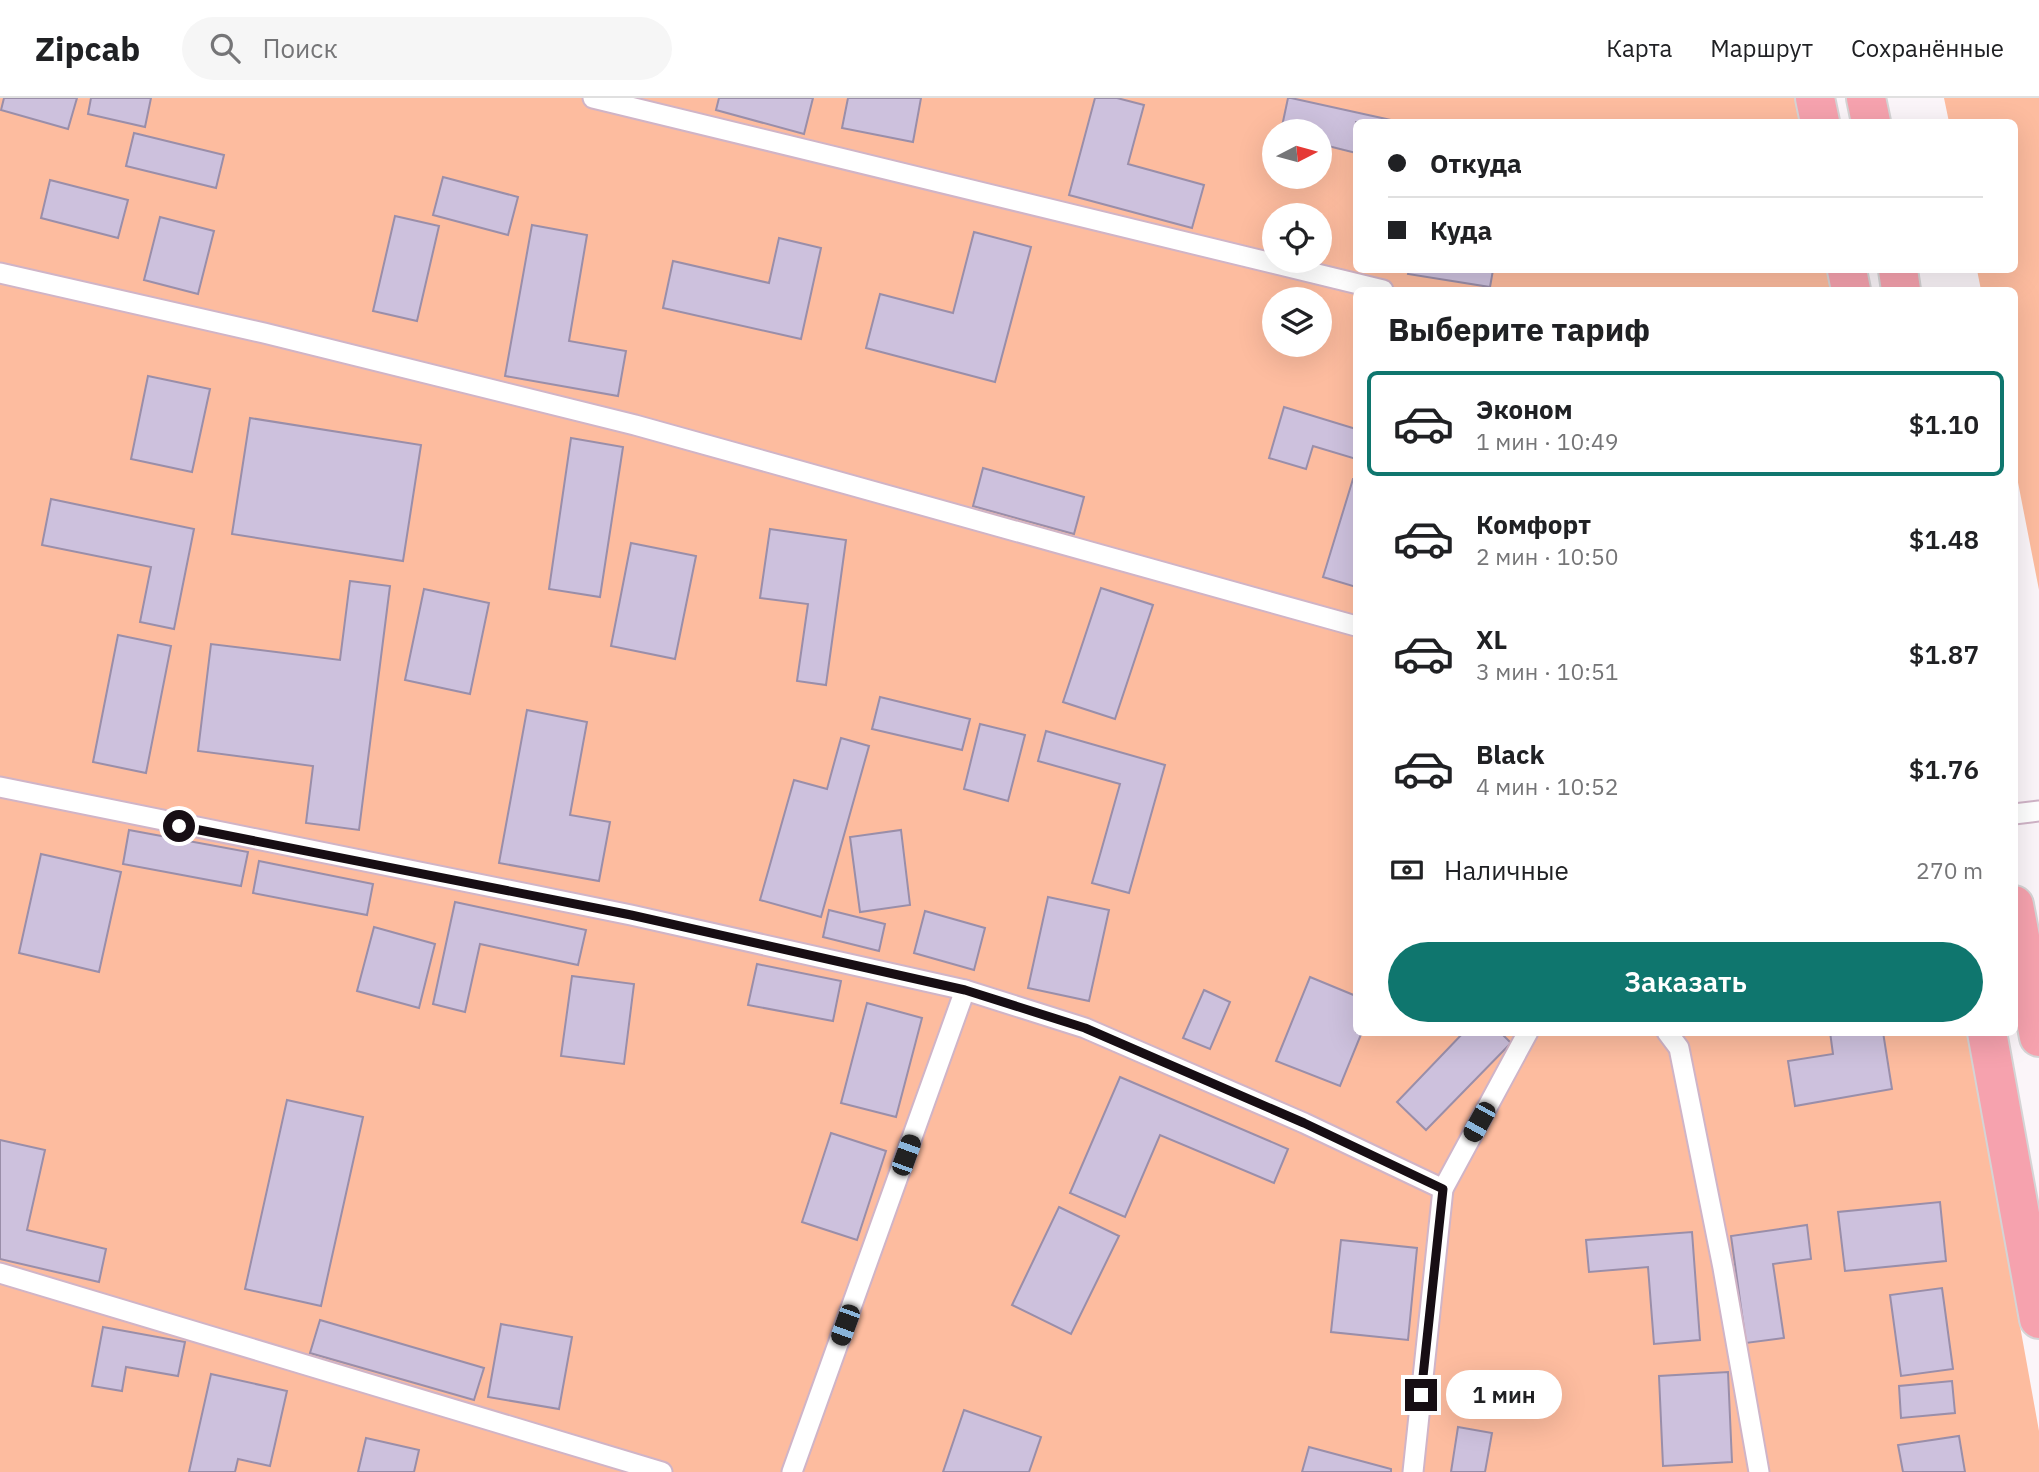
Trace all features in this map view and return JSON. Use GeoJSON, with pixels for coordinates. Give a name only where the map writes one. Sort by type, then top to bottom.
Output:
{"type":"FeatureCollection","features":[{"type":"Feature","properties":{"kind":"highway"},"geometry":{"type":"LineString","coordinates":[[1815,98],[1819,119]]}},
{"type":"Feature","properties":{"kind":"highway"},"geometry":{"type":"LineString","coordinates":[[1866,98],[1870,119]]}},
{"type":"Feature","properties":{"kind":"highway"},"geometry":{"type":"LineString","coordinates":[[2018,926],[2039,1037]]}},
{"type":"Feature","properties":{"kind":"highway"},"geometry":{"type":"LineString","coordinates":[[1988,1036],[2039,1319]]}},
{"type":"Feature","properties":{"kind":"lane"},"geometry":{"type":"LineString","coordinates":[[593,98],[1371,287]]}},
{"type":"Feature","properties":{"kind":"lane"},"geometry":{"type":"LineString","coordinates":[[0,273],[264,333],[635,425],[1353,625]]}},
{"type":"Feature","properties":{"kind":"lane"},"geometry":{"type":"LineString","coordinates":[[0,787],[631,915],[965,990],[1085,1028],[1304,1123],[1443,1189]]}},
{"type":"Feature","properties":{"kind":"lane"},"geometry":{"type":"LineString","coordinates":[[2018,814],[2039,811]]}},
{"type":"Feature","properties":{"kind":"lane"},"geometry":{"type":"LineString","coordinates":[[792,1472],[965,990]]}},
{"type":"Feature","properties":{"kind":"lane"},"geometry":{"type":"LineString","coordinates":[[1413,1472],[1443,1189],[1526,1036]]}},
{"type":"Feature","properties":{"kind":"lane"},"geometry":{"type":"LineString","coordinates":[[1670,1036],[1679,1048],[1723,1268],[1759,1472]]}},
{"type":"Feature","properties":{"kind":"lane"},"geometry":{"type":"LineString","coordinates":[[0,1273],[662,1472]]}},
{"type":"Feature","properties":{"kind":"shaded area"},"geometry":{"type":"Polygon","coordinates":[[[0,98],[1806,98],[1810,119],[1353,119],[1353,273],[1838,273],[1841,287],[1353,287],[1353,1036],[1968,1036],[2039,1431],[2039,1472],[0,1472],[0,98]]]}},
{"type":"Feature","properties":{"kind":"shaded area"},"geometry":{"type":"Polygon","coordinates":[[[1944,98],[2039,98],[2039,590],[2018,482],[2018,287],[1980,287],[1978,273],[2018,273],[2018,119],[1948,119],[1944,98]]]}},
{"type":"Feature","properties":{"kind":"building"},"geometry":{"type":"Polygon","coordinates":[[[4,98],[77,98],[68,129],[1,110],[4,98]]]}},
{"type":"Feature","properties":{"kind":"building"},"geometry":{"type":"Polygon","coordinates":[[[91,98],[151,98],[145,127],[88,114],[91,98]]]}},
{"type":"Feature","properties":{"kind":"building"},"geometry":{"type":"Polygon","coordinates":[[[719,98],[813,98],[804,134],[716,110],[719,98]]]}},
{"type":"Feature","properties":{"kind":"building"},"geometry":{"type":"Polygon","coordinates":[[[848,98],[921,98],[913,142],[842,128],[848,98]]]}},
{"type":"Feature","properties":{"kind":"building"},"geometry":{"type":"Polygon","coordinates":[[[1095,98],[1117,98],[1144,105],[1128,164],[1204,185],[1192,228],[1069,195],[1095,98]]]}},
{"type":"Feature","properties":{"kind":"building"},"geometry":{"type":"Polygon","coordinates":[[[1288,98],[1386,119],[1353,119],[1353,152],[1332,147],[1332,119],[1284,119],[1288,98]]]}},
{"type":"Feature","properties":{"kind":"building"},"geometry":{"type":"Polygon","coordinates":[[[134,133],[224,155],[216,188],[126,166],[134,133]]]}},
{"type":"Feature","properties":{"kind":"building"},"geometry":{"type":"Polygon","coordinates":[[[443,177],[518,197],[508,235],[433,215],[443,177]]]}},
{"type":"Feature","properties":{"kind":"building"},"geometry":{"type":"Polygon","coordinates":[[[50,180],[128,200],[118,238],[41,218],[50,180]]]}},
{"type":"Feature","properties":{"kind":"building"},"geometry":{"type":"Polygon","coordinates":[[[395,216],[439,226],[417,321],[373,311],[395,216]]]}},
{"type":"Feature","properties":{"kind":"building"},"geometry":{"type":"Polygon","coordinates":[[[160,217],[214,231],[198,294],[144,280],[160,217]]]}},
{"type":"Feature","properties":{"kind":"building"},"geometry":{"type":"Polygon","coordinates":[[[532,225],[587,235],[569,341],[626,351],[618,396],[505,376],[532,225]]]}},
{"type":"Feature","properties":{"kind":"building"},"geometry":{"type":"Polygon","coordinates":[[[974,232],[1031,247],[995,382],[866,348],[880,294],[953,313],[974,232]]]}},
{"type":"Feature","properties":{"kind":"building"},"geometry":{"type":"Polygon","coordinates":[[[779,238],[821,248],[801,339],[663,308],[673,261],[769,283],[779,238]]]}},
{"type":"Feature","properties":{"kind":"building"},"geometry":{"type":"Polygon","coordinates":[[[1408,273],[1492,273],[1490,287],[1408,273]]]}},
{"type":"Feature","properties":{"kind":"building"},"geometry":{"type":"Polygon","coordinates":[[[148,376],[210,389],[192,472],[131,459],[148,376]]]}},
{"type":"Feature","properties":{"kind":"building"},"geometry":{"type":"Polygon","coordinates":[[[1284,407],[1353,428],[1353,458],[1313,446],[1306,469],[1269,458],[1284,407]]]}},
{"type":"Feature","properties":{"kind":"building"},"geometry":{"type":"Polygon","coordinates":[[[250,418],[421,445],[403,561],[232,534],[250,418]]]}},
{"type":"Feature","properties":{"kind":"building"},"geometry":{"type":"Polygon","coordinates":[[[571,438],[623,447],[600,597],[549,589],[571,438]]]}},
{"type":"Feature","properties":{"kind":"building"},"geometry":{"type":"Polygon","coordinates":[[[983,468],[1084,497],[1074,534],[973,506],[983,468]]]}},
{"type":"Feature","properties":{"kind":"building"},"geometry":{"type":"Polygon","coordinates":[[[1353,479],[1353,586],[1323,577],[1353,479]]]}},
{"type":"Feature","properties":{"kind":"building"},"geometry":{"type":"Polygon","coordinates":[[[51,499],[194,529],[174,629],[140,622],[151,567],[42,545],[51,499]]]}},
{"type":"Feature","properties":{"kind":"building"},"geometry":{"type":"Polygon","coordinates":[[[770,529],[846,540],[826,685],[797,681],[808,604],[760,598],[770,529]]]}},
{"type":"Feature","properties":{"kind":"building"},"geometry":{"type":"Polygon","coordinates":[[[631,543],[696,556],[675,659],[611,646],[631,543]]]}},
{"type":"Feature","properties":{"kind":"building"},"geometry":{"type":"Polygon","coordinates":[[[350,581],[390,586],[359,830],[306,823],[313,766],[198,751],[211,644],[340,660],[350,581]]]}},
{"type":"Feature","properties":{"kind":"building"},"geometry":{"type":"Polygon","coordinates":[[[1101,588],[1153,605],[1115,719],[1063,702],[1101,588]]]}},
{"type":"Feature","properties":{"kind":"building"},"geometry":{"type":"Polygon","coordinates":[[[424,589],[489,603],[470,694],[405,680],[424,589]]]}},
{"type":"Feature","properties":{"kind":"building"},"geometry":{"type":"Polygon","coordinates":[[[118,635],[171,646],[146,773],[93,762],[118,635]]]}},
{"type":"Feature","properties":{"kind":"building"},"geometry":{"type":"Polygon","coordinates":[[[880,697],[970,719],[962,750],[872,729],[880,697]]]}},
{"type":"Feature","properties":{"kind":"building"},"geometry":{"type":"Polygon","coordinates":[[[527,710],[587,722],[570,815],[610,822],[599,881],[499,863],[527,710]]]}},
{"type":"Feature","properties":{"kind":"building"},"geometry":{"type":"Polygon","coordinates":[[[980,724],[1025,735],[1008,801],[964,789],[980,724]]]}},
{"type":"Feature","properties":{"kind":"building"},"geometry":{"type":"Polygon","coordinates":[[[1046,731],[1165,765],[1129,893],[1092,883],[1120,784],[1038,761],[1046,731]]]}},
{"type":"Feature","properties":{"kind":"building"},"geometry":{"type":"Polygon","coordinates":[[[841,738],[869,746],[821,917],[760,900],[794,780],[827,789],[841,738]]]}},
{"type":"Feature","properties":{"kind":"building"},"geometry":{"type":"Polygon","coordinates":[[[129,830],[248,852],[241,886],[123,864],[129,830]]]}},
{"type":"Feature","properties":{"kind":"building"},"geometry":{"type":"Polygon","coordinates":[[[901,830],[910,905],[860,912],[850,837],[901,830]]]}},
{"type":"Feature","properties":{"kind":"building"},"geometry":{"type":"Polygon","coordinates":[[[41,854],[121,872],[99,972],[19,953],[41,854]]]}},
{"type":"Feature","properties":{"kind":"building"},"geometry":{"type":"Polygon","coordinates":[[[259,861],[373,884],[367,915],[253,893],[259,861]]]}},
{"type":"Feature","properties":{"kind":"building"},"geometry":{"type":"Polygon","coordinates":[[[1048,897],[1109,910],[1089,1001],[1028,988],[1048,897]]]}},
{"type":"Feature","properties":{"kind":"building"},"geometry":{"type":"Polygon","coordinates":[[[455,902],[586,930],[578,965],[480,944],[465,1012],[433,1004],[455,902]]]}},
{"type":"Feature","properties":{"kind":"building"},"geometry":{"type":"Polygon","coordinates":[[[829,910],[885,924],[879,951],[823,937],[829,910]]]}},
{"type":"Feature","properties":{"kind":"building"},"geometry":{"type":"Polygon","coordinates":[[[925,911],[985,928],[974,970],[914,953],[925,911]]]}},
{"type":"Feature","properties":{"kind":"building"},"geometry":{"type":"Polygon","coordinates":[[[374,927],[435,944],[419,1008],[357,991],[374,927]]]}},
{"type":"Feature","properties":{"kind":"building"},"geometry":{"type":"Polygon","coordinates":[[[757,964],[841,981],[833,1021],[748,1005],[757,964]]]}},
{"type":"Feature","properties":{"kind":"building"},"geometry":{"type":"Polygon","coordinates":[[[572,976],[634,984],[624,1064],[561,1056],[572,976]]]}},
{"type":"Feature","properties":{"kind":"building"},"geometry":{"type":"Polygon","coordinates":[[[1310,977],[1353,995],[1353,1036],[1360,1036],[1340,1086],[1276,1061],[1310,977]]]}},
{"type":"Feature","properties":{"kind":"building"},"geometry":{"type":"Polygon","coordinates":[[[1204,990],[1230,1002],[1210,1049],[1183,1038],[1204,990]]]}},
{"type":"Feature","properties":{"kind":"building"},"geometry":{"type":"Polygon","coordinates":[[[867,1003],[922,1018],[896,1117],[841,1103],[867,1003]]]}},
{"type":"Feature","properties":{"kind":"building"},"geometry":{"type":"Polygon","coordinates":[[[1460,1036],[1504,1036],[1511,1043],[1426,1130],[1397,1102],[1460,1036]]]}},
{"type":"Feature","properties":{"kind":"building"},"geometry":{"type":"Polygon","coordinates":[[[1831,1036],[1884,1036],[1892,1089],[1795,1106],[1788,1061],[1833,1054],[1831,1036]]]}},
{"type":"Feature","properties":{"kind":"building"},"geometry":{"type":"Polygon","coordinates":[[[1120,1077],[1288,1149],[1274,1183],[1160,1135],[1125,1217],[1070,1193],[1120,1077]]]}},
{"type":"Feature","properties":{"kind":"building"},"geometry":{"type":"Polygon","coordinates":[[[287,1100],[363,1117],[321,1306],[245,1289],[287,1100]]]}},
{"type":"Feature","properties":{"kind":"building"},"geometry":{"type":"Polygon","coordinates":[[[831,1133],[886,1151],[857,1240],[802,1222],[831,1133]]]}},
{"type":"Feature","properties":{"kind":"building"},"geometry":{"type":"Polygon","coordinates":[[[0,1140],[45,1150],[27,1230],[106,1249],[99,1282],[0,1259],[0,1140]]]}},
{"type":"Feature","properties":{"kind":"building"},"geometry":{"type":"Polygon","coordinates":[[[1940,1202],[1946,1261],[1845,1271],[1838,1212],[1940,1202]]]}},
{"type":"Feature","properties":{"kind":"building"},"geometry":{"type":"Polygon","coordinates":[[[1059,1207],[1119,1236],[1071,1334],[1012,1305],[1059,1207]]]}},
{"type":"Feature","properties":{"kind":"building"},"geometry":{"type":"Polygon","coordinates":[[[1807,1225],[1811,1259],[1773,1264],[1784,1338],[1746,1343],[1731,1236],[1807,1225]]]}},
{"type":"Feature","properties":{"kind":"building"},"geometry":{"type":"Polygon","coordinates":[[[1692,1232],[1700,1340],[1654,1344],[1648,1267],[1589,1272],[1586,1240],[1692,1232]]]}},
{"type":"Feature","properties":{"kind":"building"},"geometry":{"type":"Polygon","coordinates":[[[1341,1240],[1417,1248],[1408,1340],[1331,1332],[1341,1240]]]}},
{"type":"Feature","properties":{"kind":"building"},"geometry":{"type":"Polygon","coordinates":[[[1942,1288],[1953,1369],[1901,1376],[1890,1295],[1942,1288]]]}},
{"type":"Feature","properties":{"kind":"building"},"geometry":{"type":"Polygon","coordinates":[[[320,1320],[484,1368],[474,1400],[310,1353],[320,1320]]]}},
{"type":"Feature","properties":{"kind":"building"},"geometry":{"type":"Polygon","coordinates":[[[501,1324],[572,1337],[559,1409],[488,1397],[501,1324]]]}},
{"type":"Feature","properties":{"kind":"building"},"geometry":{"type":"Polygon","coordinates":[[[103,1327],[185,1342],[178,1376],[126,1367],[122,1391],[92,1386],[103,1327]]]}},
{"type":"Feature","properties":{"kind":"building"},"geometry":{"type":"Polygon","coordinates":[[[1728,1372],[1732,1462],[1663,1466],[1659,1376],[1728,1372]]]}},
{"type":"Feature","properties":{"kind":"building"},"geometry":{"type":"Polygon","coordinates":[[[211,1374],[287,1391],[270,1466],[238,1459],[235,1472],[189,1472],[211,1374]]]}},
{"type":"Feature","properties":{"kind":"building"},"geometry":{"type":"Polygon","coordinates":[[[1952,1381],[1955,1413],[1901,1418],[1899,1386],[1952,1381]]]}},
{"type":"Feature","properties":{"kind":"building"},"geometry":{"type":"Polygon","coordinates":[[[964,1410],[1041,1437],[1029,1472],[943,1472],[964,1410]]]}},
{"type":"Feature","properties":{"kind":"building"},"geometry":{"type":"Polygon","coordinates":[[[1458,1427],[1492,1433],[1485,1472],[1451,1472],[1458,1427]]]}},
{"type":"Feature","properties":{"kind":"building"},"geometry":{"type":"Polygon","coordinates":[[[1959,1436],[1965,1472],[1903,1472],[1898,1445],[1959,1436]]]}},
{"type":"Feature","properties":{"kind":"building"},"geometry":{"type":"Polygon","coordinates":[[[366,1438],[419,1450],[414,1472],[358,1472],[366,1438]]]}},
{"type":"Feature","properties":{"kind":"building"},"geometry":{"type":"Polygon","coordinates":[[[1309,1447],[1391,1469],[1391,1472],[1302,1472],[1309,1447]]]}},
{"type":"Feature","properties":{"kind":"route"},"geometry":{"type":"LineString","coordinates":[[179,826],[631,915],[965,990],[1085,1028],[1304,1123],[1443,1189],[1421,1395]]}}]}
